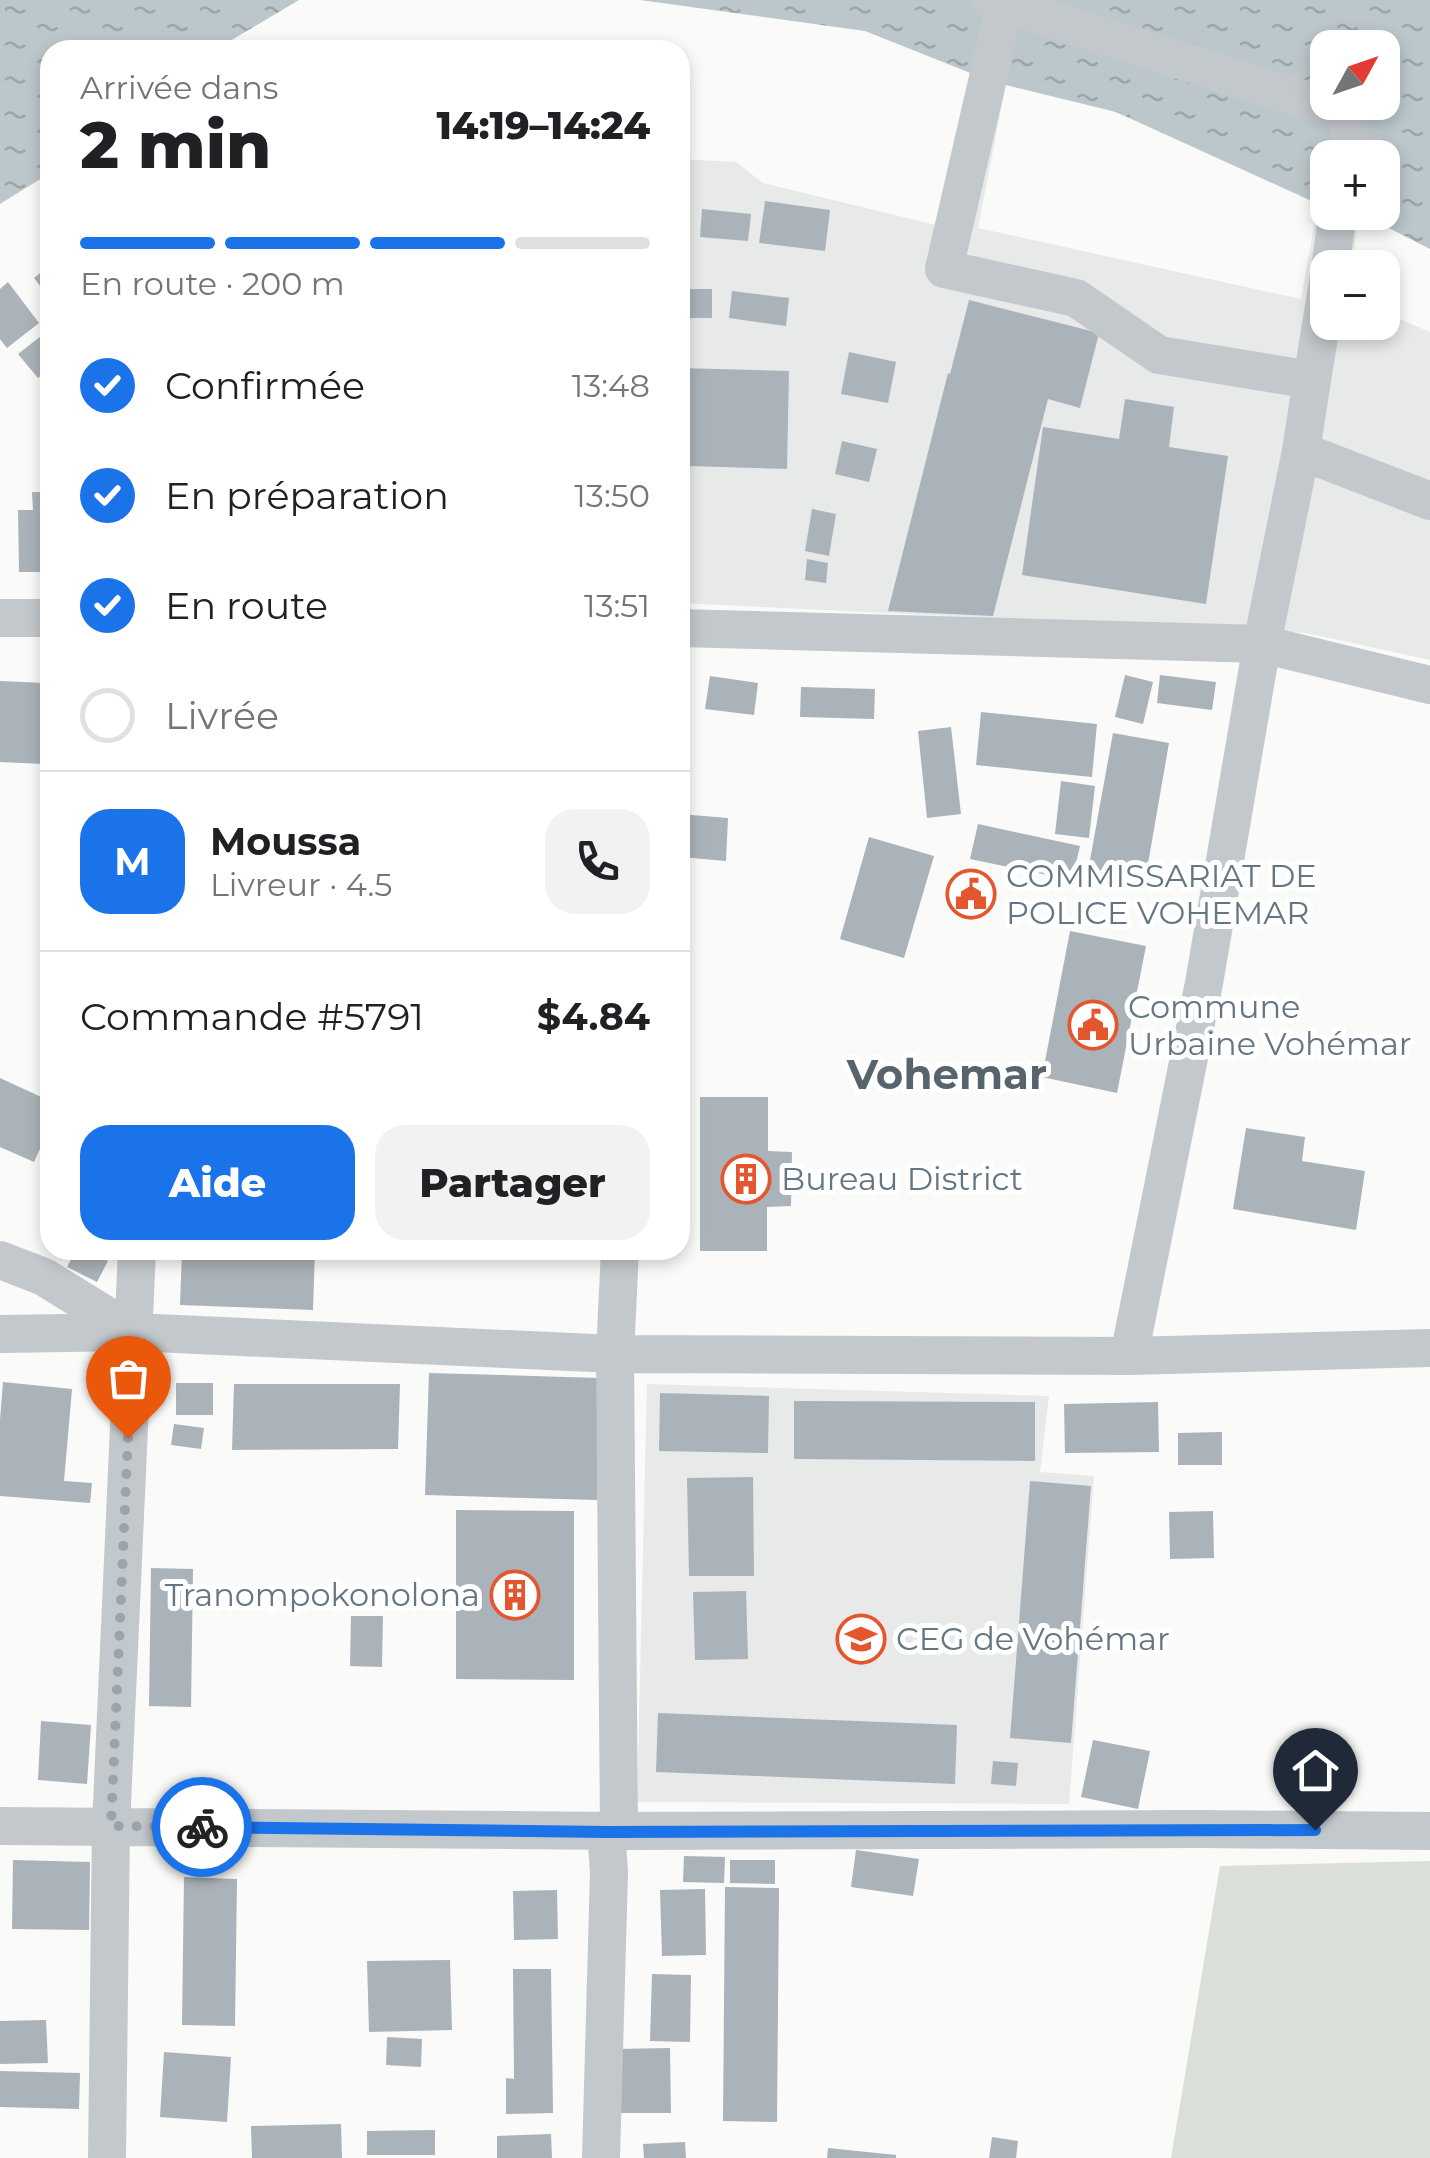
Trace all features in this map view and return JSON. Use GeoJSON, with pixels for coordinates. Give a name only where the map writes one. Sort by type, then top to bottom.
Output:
{"type":"FeatureCollection","features":[{"type":"Feature","properties":{"kind":"street"},"geometry":{"type":"LineString","coordinates":[[1312,380],[1158,356],[1076,298],[944,269],[998,2],[1346,113],[1350,140]]}},
{"type":"Feature","properties":{"kind":"street"},"geometry":{"type":"LineString","coordinates":[[1129,1356],[1204,982],[1319,340]]}},
{"type":"Feature","properties":{"kind":"street"},"geometry":{"type":"LineString","coordinates":[[1301,450],[1430,501]]}},
{"type":"Feature","properties":{"kind":"street"},"geometry":{"type":"LineString","coordinates":[[0,618],[40,618]]}},
{"type":"Feature","properties":{"kind":"street"},"geometry":{"type":"LineString","coordinates":[[690,628],[1262,644],[1430,685]]}},
{"type":"Feature","properties":{"kind":"street"},"geometry":{"type":"LineString","coordinates":[[0,1260],[44,1278],[133,1332]]}},
{"type":"Feature","properties":{"kind":"street"},"geometry":{"type":"LineString","coordinates":[[106,2158],[111,1826],[137,1260]]}},
{"type":"Feature","properties":{"kind":"street"},"geometry":{"type":"LineString","coordinates":[[600,2158],[612,1832],[620,1260]]}},
{"type":"Feature","properties":{"kind":"street"},"geometry":{"type":"LineString","coordinates":[[0,1334],[133,1332],[616,1354],[1129,1356],[1430,1348]]}},
{"type":"Feature","properties":{"kind":"street"},"geometry":{"type":"LineString","coordinates":[[0,1826],[612,1832],[1430,1831]]}},
{"type":"Feature","properties":{"kind":"shaded area"},"geometry":{"type":"Polygon","coordinates":[[[982,27],[1310,98],[1310,120],[1379,120],[1352,140],[1329,140],[1331,131],[1015,38],[978,228],[1301,299],[1313,230],[1357,230],[1354,250],[1310,250],[1310,340],[1400,340],[1400,319],[1430,332],[1430,660],[1306,633],[690,603],[690,160],[736,162],[763,183],[940,226],[982,27]]]}},
{"type":"Feature","properties":{"kind":"shaded area"},"geometry":{"type":"Polygon","coordinates":[[[1430,82],[1400,104],[1400,94],[1430,82]]]}},
{"type":"Feature","properties":{"kind":"shaded area","name":"CEG de Vohémar"},"geometry":{"type":"Polygon","coordinates":[[[647,1384],[1049,1396],[1040,1472],[1094,1476],[1069,1804],[637,1802],[647,1384]]]}},
{"type":"Feature","properties":{"kind":"shaded area"},"geometry":{"type":"Polygon","coordinates":[[[1430,1861],[1430,2158],[1171,2158],[1220,1866],[1430,1861]]]}},
{"type":"Feature","properties":{"kind":"water"},"geometry":{"type":"Polygon","coordinates":[[[0,0],[299,0],[232,40],[40,40],[40,179],[0,204],[0,0]]]}},
{"type":"Feature","properties":{"kind":"water"},"geometry":{"type":"Polygon","coordinates":[[[640,0],[1430,0],[1430,249],[1393,230],[1400,230],[1400,140],[1310,140],[1310,200],[1116,112],[993,82],[865,31],[640,0]]]}},
{"type":"Feature","properties":{"kind":"building"},"geometry":{"type":"Polygon","coordinates":[[[765,201],[830,210],[825,251],[759,243],[765,201]]]}},
{"type":"Feature","properties":{"kind":"building"},"geometry":{"type":"Polygon","coordinates":[[[702,209],[751,214],[748,241],[700,237],[702,209]]]}},
{"type":"Feature","properties":{"kind":"building"},"geometry":{"type":"Polygon","coordinates":[[[8,282],[39,323],[7,348],[0,339],[0,289],[8,282]]]}},
{"type":"Feature","properties":{"kind":"building"},"geometry":{"type":"Polygon","coordinates":[[[690,289],[712,289],[712,318],[690,318],[690,289]]]}},
{"type":"Feature","properties":{"kind":"building"},"geometry":{"type":"Polygon","coordinates":[[[732,291],[789,298],[786,326],[729,318],[732,291]]]}},
{"type":"Feature","properties":{"kind":"building"},"geometry":{"type":"Polygon","coordinates":[[[969,300],[1099,333],[1080,408],[1048,399],[993,616],[888,611],[948,373],[969,300]]]}},
{"type":"Feature","properties":{"kind":"building"},"geometry":{"type":"Polygon","coordinates":[[[40,337],[40,376],[38,378],[18,354],[40,337]]]}},
{"type":"Feature","properties":{"kind":"building"},"geometry":{"type":"Polygon","coordinates":[[[849,352],[896,362],[888,403],[841,394],[849,352]]]}},
{"type":"Feature","properties":{"kind":"building"},"geometry":{"type":"Polygon","coordinates":[[[690,368],[789,371],[787,469],[690,466],[690,368]]]}},
{"type":"Feature","properties":{"kind":"building"},"geometry":{"type":"Polygon","coordinates":[[[1125,399],[1174,407],[1169,447],[1228,456],[1206,604],[1022,575],[1043,427],[1119,439],[1125,399]]]}},
{"type":"Feature","properties":{"kind":"building"},"geometry":{"type":"Polygon","coordinates":[[[842,441],[877,449],[869,482],[835,474],[842,441]]]}},
{"type":"Feature","properties":{"kind":"building"},"geometry":{"type":"Polygon","coordinates":[[[32,492],[40,492],[40,572],[19,572],[18,510],[33,510],[32,492]]]}},
{"type":"Feature","properties":{"kind":"building"},"geometry":{"type":"Polygon","coordinates":[[[812,509],[836,514],[829,556],[805,551],[812,509]]]}},
{"type":"Feature","properties":{"kind":"building"},"geometry":{"type":"Polygon","coordinates":[[[807,559],[828,563],[826,583],[805,580],[807,559]]]}},
{"type":"Feature","properties":{"kind":"building"},"geometry":{"type":"Polygon","coordinates":[[[1125,675],[1153,682],[1143,724],[1115,717],[1125,675]]]}},
{"type":"Feature","properties":{"kind":"building"},"geometry":{"type":"Polygon","coordinates":[[[1160,675],[1216,682],[1212,710],[1157,703],[1160,675]]]}},
{"type":"Feature","properties":{"kind":"building"},"geometry":{"type":"Polygon","coordinates":[[[710,676],[758,683],[754,715],[705,709],[710,676]]]}},
{"type":"Feature","properties":{"kind":"building"},"geometry":{"type":"Polygon","coordinates":[[[0,681],[40,683],[40,764],[0,762],[0,681]]]}},
{"type":"Feature","properties":{"kind":"building"},"geometry":{"type":"Polygon","coordinates":[[[801,687],[875,689],[874,719],[800,717],[801,687]]]}},
{"type":"Feature","properties":{"kind":"building"},"geometry":{"type":"Polygon","coordinates":[[[981,712],[1097,724],[1092,777],[976,765],[981,712]]]}},
{"type":"Feature","properties":{"kind":"building"},"geometry":{"type":"Polygon","coordinates":[[[951,727],[961,814],[927,818],[918,731],[951,727]]]}},
{"type":"Feature","properties":{"kind":"building"},"geometry":{"type":"Polygon","coordinates":[[[1113,733],[1169,743],[1145,881],[1088,871],[1113,733]]]}},
{"type":"Feature","properties":{"kind":"building"},"geometry":{"type":"Polygon","coordinates":[[[1061,781],[1095,786],[1089,838],[1055,834],[1061,781]]]}},
{"type":"Feature","properties":{"kind":"building"},"geometry":{"type":"Polygon","coordinates":[[[690,815],[728,818],[726,861],[690,858],[690,815]]]}},
{"type":"Feature","properties":{"kind":"building"},"geometry":{"type":"Polygon","coordinates":[[[978,824],[1080,846],[1072,880],[970,859],[978,824]]]}},
{"type":"Feature","properties":{"kind":"building"},"geometry":{"type":"Polygon","coordinates":[[[869,837],[934,856],[904,958],[840,939],[869,837]]]}},
{"type":"Feature","properties":{"kind":"building"},"geometry":{"type":"Polygon","coordinates":[[[1070,931],[1146,946],[1117,1093],[1042,1077],[1070,931]]]}},
{"type":"Feature","properties":{"kind":"building"},"geometry":{"type":"Polygon","coordinates":[[[0,1078],[40,1096],[40,1149],[34,1162],[0,1147],[0,1078]]]}},
{"type":"Feature","properties":{"kind":"building","name":"Bureau District"},"geometry":{"type":"Polygon","coordinates":[[[700,1097],[768,1097],[768,1151],[792,1152],[791,1206],[767,1207],[767,1251],[700,1251],[700,1097]]]}},
{"type":"Feature","properties":{"kind":"building"},"geometry":{"type":"Polygon","coordinates":[[[1246,1128],[1305,1137],[1302,1161],[1365,1171],[1356,1230],[1233,1209],[1246,1128]]]}},
{"type":"Feature","properties":{"kind":"building"},"geometry":{"type":"Polygon","coordinates":[[[71,1260],[108,1261],[97,1282],[67,1267],[71,1260]]]}},
{"type":"Feature","properties":{"kind":"building"},"geometry":{"type":"Polygon","coordinates":[[[182,1260],[315,1260],[313,1310],[180,1305],[182,1260]]]}},
{"type":"Feature","properties":{"kind":"building"},"geometry":{"type":"Polygon","coordinates":[[[429,1373],[600,1378],[597,1500],[425,1495],[429,1373]]]}},
{"type":"Feature","properties":{"kind":"building"},"geometry":{"type":"Polygon","coordinates":[[[3,1382],[72,1389],[64,1481],[92,1483],[90,1503],[0,1496],[3,1382]]]}},
{"type":"Feature","properties":{"kind":"building"},"geometry":{"type":"Polygon","coordinates":[[[176,1383],[213,1383],[213,1415],[176,1415],[176,1383]]]}},
{"type":"Feature","properties":{"kind":"building"},"geometry":{"type":"Polygon","coordinates":[[[234,1384],[400,1384],[398,1449],[232,1450],[234,1384]]]}},
{"type":"Feature","properties":{"kind":"building"},"geometry":{"type":"Polygon","coordinates":[[[660,1393],[769,1396],[768,1453],[659,1451],[660,1393]]]}},
{"type":"Feature","properties":{"kind":"building"},"geometry":{"type":"Polygon","coordinates":[[[794,1401],[1035,1402],[1035,1461],[794,1459],[794,1401]]]}},
{"type":"Feature","properties":{"kind":"building"},"geometry":{"type":"Polygon","coordinates":[[[1158,1402],[1159,1452],[1065,1453],[1064,1404],[1158,1402]]]}},
{"type":"Feature","properties":{"kind":"building"},"geometry":{"type":"Polygon","coordinates":[[[174,1424],[204,1428],[201,1449],[171,1445],[174,1424]]]}},
{"type":"Feature","properties":{"kind":"building"},"geometry":{"type":"Polygon","coordinates":[[[1222,1432],[1222,1465],[1178,1465],[1178,1433],[1222,1432]]]}},
{"type":"Feature","properties":{"kind":"building"},"geometry":{"type":"Polygon","coordinates":[[[753,1477],[754,1576],[689,1576],[687,1478],[753,1477]]]}},
{"type":"Feature","properties":{"kind":"building"},"geometry":{"type":"Polygon","coordinates":[[[1030,1481],[1091,1486],[1071,1743],[1010,1738],[1030,1481]]]}},
{"type":"Feature","properties":{"kind":"building","name":"Tranompokonolona"},"geometry":{"type":"Polygon","coordinates":[[[456,1510],[574,1511],[574,1680],[456,1679],[456,1510]]]}},
{"type":"Feature","properties":{"kind":"building"},"geometry":{"type":"Polygon","coordinates":[[[1213,1511],[1214,1558],[1170,1559],[1169,1512],[1213,1511]]]}},
{"type":"Feature","properties":{"kind":"building"},"geometry":{"type":"Polygon","coordinates":[[[151,1568],[193,1569],[191,1707],[149,1706],[151,1568]]]}},
{"type":"Feature","properties":{"kind":"building"},"geometry":{"type":"Polygon","coordinates":[[[746,1591],[748,1659],[695,1660],[693,1592],[746,1591]]]}},
{"type":"Feature","properties":{"kind":"building"},"geometry":{"type":"Polygon","coordinates":[[[351,1616],[383,1616],[382,1667],[350,1666],[351,1616]]]}},
{"type":"Feature","properties":{"kind":"building"},"geometry":{"type":"Polygon","coordinates":[[[658,1713],[957,1725],[955,1784],[656,1772],[658,1713]]]}},
{"type":"Feature","properties":{"kind":"building"},"geometry":{"type":"Polygon","coordinates":[[[41,1721],[91,1725],[87,1784],[38,1780],[41,1721]]]}},
{"type":"Feature","properties":{"kind":"building"},"geometry":{"type":"Polygon","coordinates":[[[1093,1740],[1150,1751],[1138,1809],[1081,1797],[1093,1740]]]}},
{"type":"Feature","properties":{"kind":"building"},"geometry":{"type":"Polygon","coordinates":[[[993,1761],[1018,1763],[1016,1786],[991,1784],[993,1761]]]}},
{"type":"Feature","properties":{"kind":"building"},"geometry":{"type":"Polygon","coordinates":[[[856,1850],[919,1859],[913,1896],[851,1887],[856,1850]]]}},
{"type":"Feature","properties":{"kind":"building"},"geometry":{"type":"Polygon","coordinates":[[[684,1856],[725,1857],[724,1883],[683,1882],[684,1856]]]}},
{"type":"Feature","properties":{"kind":"building"},"geometry":{"type":"Polygon","coordinates":[[[13,1860],[90,1862],[89,1930],[12,1929],[13,1860]]]}},
{"type":"Feature","properties":{"kind":"building"},"geometry":{"type":"Polygon","coordinates":[[[730,1860],[775,1860],[775,1884],[730,1883],[730,1860]]]}},
{"type":"Feature","properties":{"kind":"building"},"geometry":{"type":"Polygon","coordinates":[[[184,1877],[237,1879],[235,2026],[182,2025],[184,1877]]]}},
{"type":"Feature","properties":{"kind":"building"},"geometry":{"type":"Polygon","coordinates":[[[725,1887],[779,1888],[777,2122],[723,2121],[725,1887]]]}},
{"type":"Feature","properties":{"kind":"building"},"geometry":{"type":"Polygon","coordinates":[[[705,1889],[706,1955],[662,1956],[660,1890],[705,1889]]]}},
{"type":"Feature","properties":{"kind":"building"},"geometry":{"type":"Polygon","coordinates":[[[557,1890],[558,1939],[514,1940],[513,1891],[557,1890]]]}},
{"type":"Feature","properties":{"kind":"building"},"geometry":{"type":"Polygon","coordinates":[[[450,1960],[452,2030],[369,2032],[367,1961],[450,1960]]]}},
{"type":"Feature","properties":{"kind":"building"},"geometry":{"type":"Polygon","coordinates":[[[513,1969],[551,1969],[553,2113],[506,2114],[506,2078],[514,2079],[513,1969]]]}},
{"type":"Feature","properties":{"kind":"building"},"geometry":{"type":"Polygon","coordinates":[[[652,1974],[691,1975],[690,2042],[650,2041],[652,1974]]]}},
{"type":"Feature","properties":{"kind":"building"},"geometry":{"type":"Polygon","coordinates":[[[46,2020],[48,2063],[0,2064],[0,2021],[46,2020]]]}},
{"type":"Feature","properties":{"kind":"building"},"geometry":{"type":"Polygon","coordinates":[[[387,2037],[422,2039],[421,2067],[386,2065],[387,2037]]]}},
{"type":"Feature","properties":{"kind":"building"},"geometry":{"type":"Polygon","coordinates":[[[670,2048],[671,2113],[616,2113],[616,2049],[670,2048]]]}},
{"type":"Feature","properties":{"kind":"building"},"geometry":{"type":"Polygon","coordinates":[[[164,2052],[231,2057],[227,2122],[160,2117],[164,2052]]]}},
{"type":"Feature","properties":{"kind":"building"},"geometry":{"type":"Polygon","coordinates":[[[0,2071],[80,2073],[79,2109],[0,2107],[0,2071]]]}},
{"type":"Feature","properties":{"kind":"building"},"geometry":{"type":"Polygon","coordinates":[[[341,2124],[342,2158],[252,2158],[251,2126],[341,2124]]]}},
{"type":"Feature","properties":{"kind":"building"},"geometry":{"type":"Polygon","coordinates":[[[435,2130],[435,2155],[367,2155],[367,2131],[435,2130]]]}},
{"type":"Feature","properties":{"kind":"building"},"geometry":{"type":"Polygon","coordinates":[[[551,2134],[552,2158],[497,2158],[497,2136],[551,2134]]]}},
{"type":"Feature","properties":{"kind":"building"},"geometry":{"type":"Polygon","coordinates":[[[992,2137],[1018,2141],[1016,2158],[989,2158],[992,2137]]]}},
{"type":"Feature","properties":{"kind":"building"},"geometry":{"type":"Polygon","coordinates":[[[685,2142],[686,2158],[644,2158],[643,2144],[685,2142]]]}},
{"type":"Feature","properties":{"kind":"building"},"geometry":{"type":"Polygon","coordinates":[[[828,2148],[896,2155],[896,2158],[827,2158],[828,2148]]]}},
{"type":"Feature","properties":{"kind":"way so far"},"geometry":{"type":"LineString","coordinates":[[128,1438],[111,1826],[202,1827]]}},
{"type":"Feature","properties":{"kind":"place","name":"COMMISSARIAT DE POLICE VOHEMAR"},"geometry":{"type":"Point","coordinates":[971,894]}},
{"type":"Feature","properties":{"kind":"place","name":"Commune Urbaine Vohémar"},"geometry":{"type":"Point","coordinates":[1093,1025]}},
{"type":"Feature","properties":{"kind":"place","name":"Bureau District"},"geometry":{"type":"Point","coordinates":[746,1179]}},
{"type":"Feature","properties":{"kind":"place","name":"Tranompokonolona"},"geometry":{"type":"Point","coordinates":[515,1595]}},
{"type":"Feature","properties":{"kind":"place","name":"CEG de Vohémar"},"geometry":{"type":"Point","coordinates":[861,1639]}},
{"type":"Feature","properties":{"kind":"district","name":"Vohemar"},"geometry":{"type":"Point","coordinates":[947,1074]}},
{"type":"Feature","properties":{"kind":"route"},"geometry":{"type":"LineString","coordinates":[[202,1827],[606,1832],[1315,1830]]}}]}
